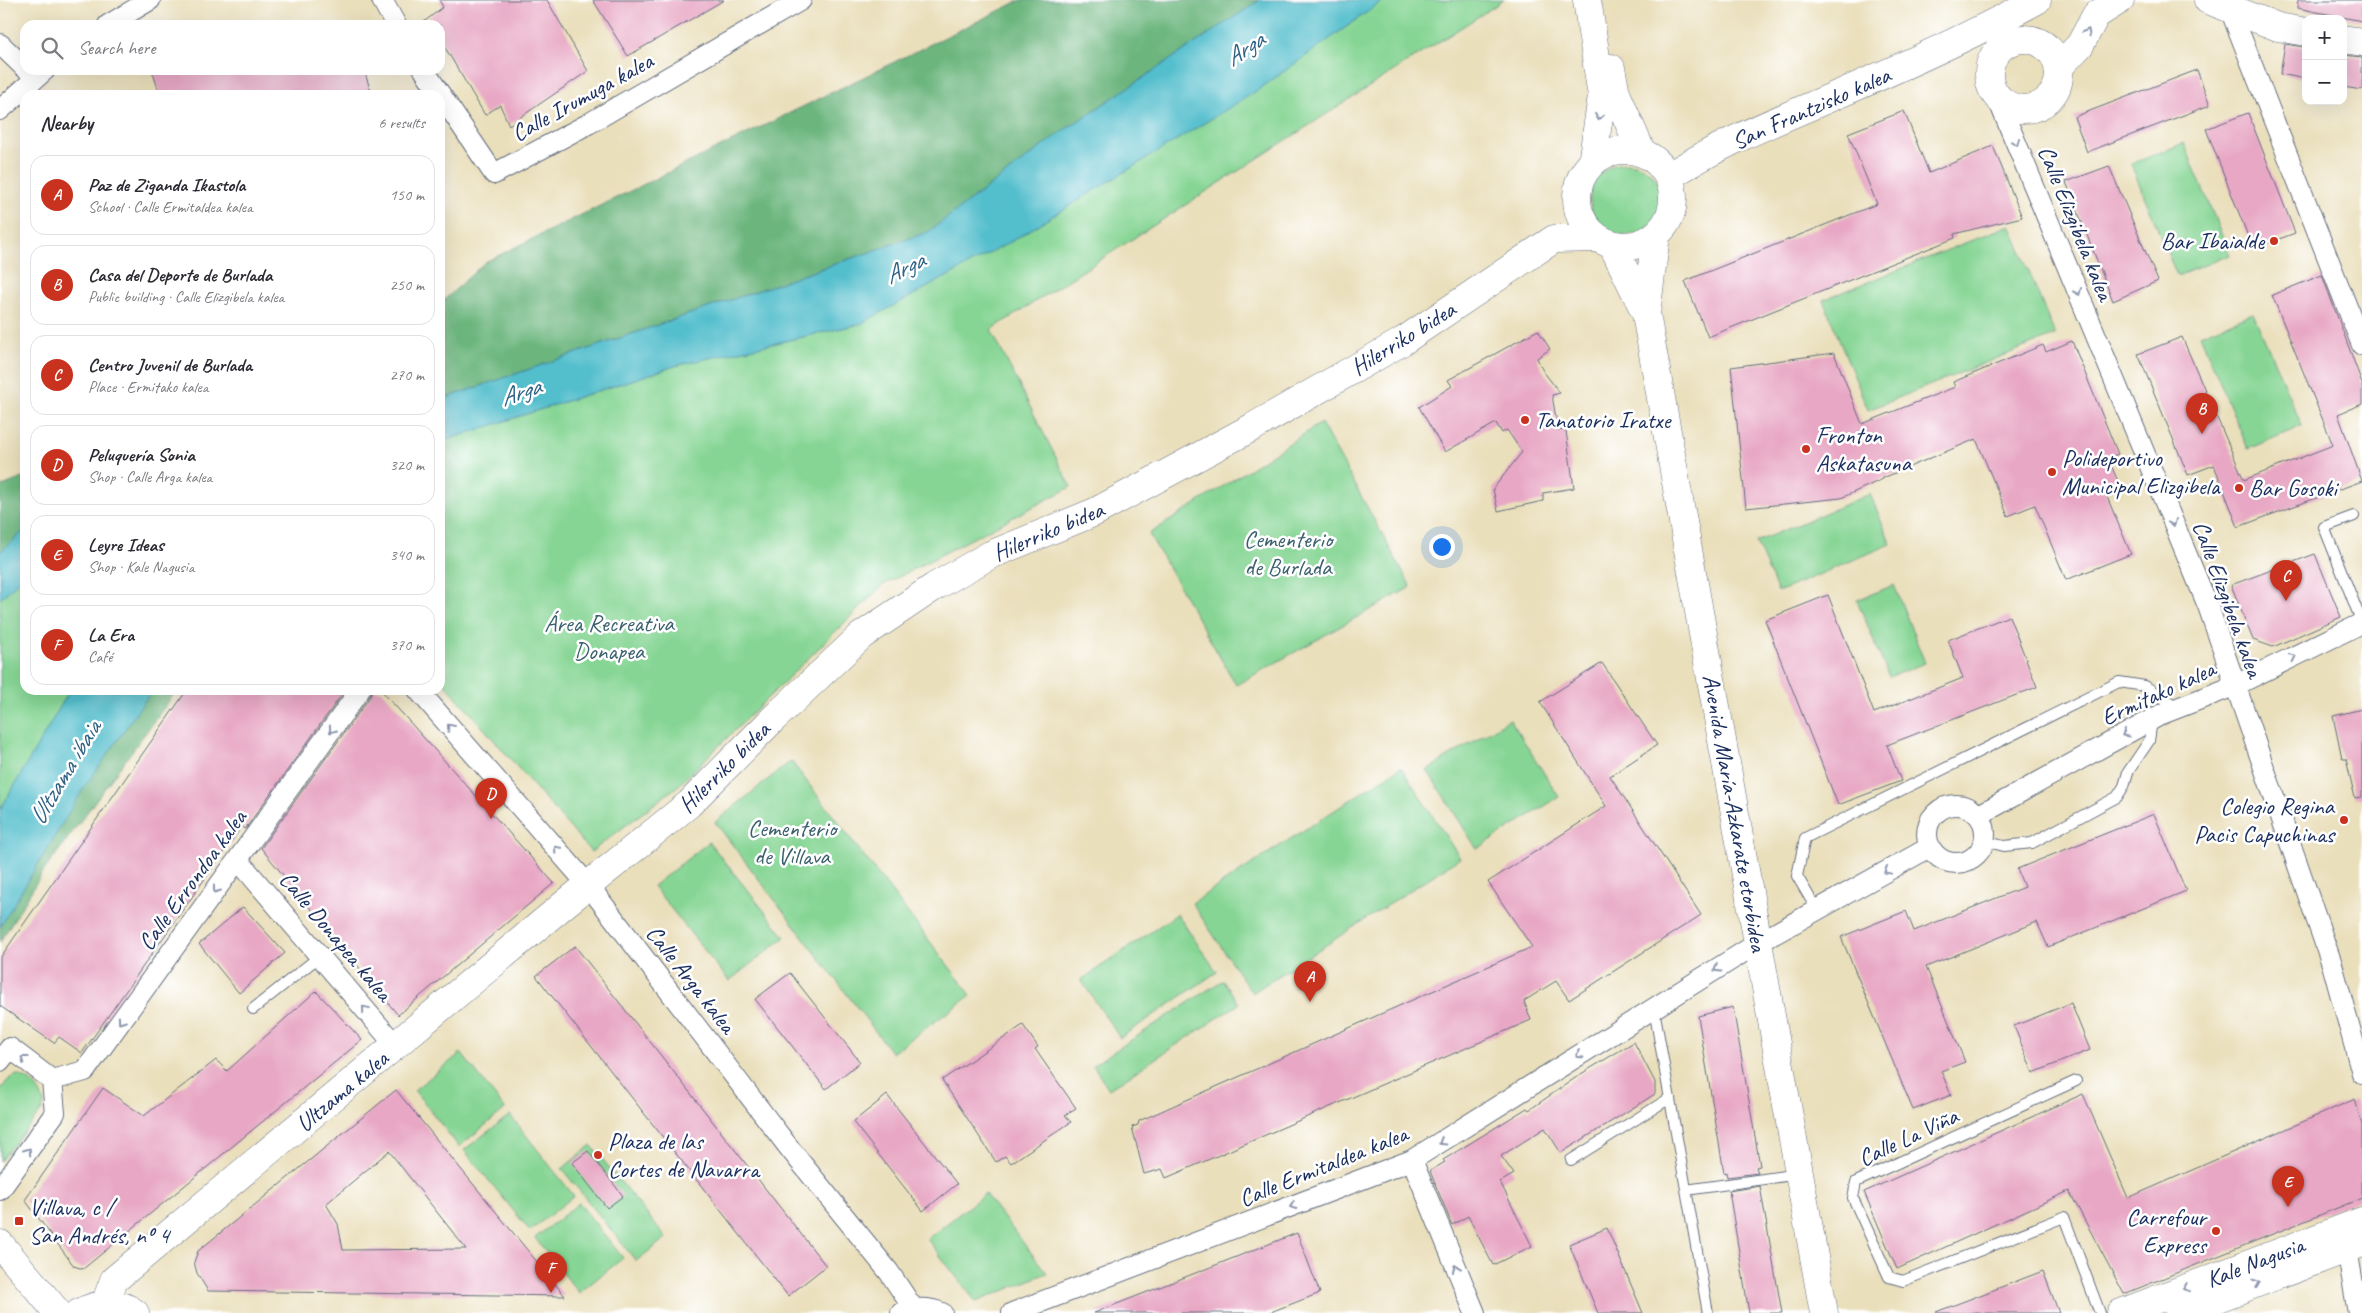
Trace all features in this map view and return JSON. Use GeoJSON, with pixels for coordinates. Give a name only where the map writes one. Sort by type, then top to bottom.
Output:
{"type":"FeatureCollection","features":[{"type":"Feature","properties":{"kind":"street"},"geometry":{"type":"LineString","coordinates":[[116,20],[150,0]]}},
{"type":"Feature","properties":{"kind":"street"},"geometry":{"type":"LineString","coordinates":[[382,0],[393,20]]}},
{"type":"Feature","properties":{"kind":"street","name":"Calle Irumuga kalea"},"geometry":{"type":"LineString","coordinates":[[445,101],[494,174],[588,124],[801,0]]}},
{"type":"Feature","properties":{"kind":"street"},"geometry":{"type":"LineString","coordinates":[[1587,0],[1602,96],[1592,163],[1579,184],[1577,197],[1580,215],[1585,224],[1605,241],[1646,314]]}},
{"type":"Feature","properties":{"kind":"street"},"geometry":{"type":"LineString","coordinates":[[1599,0],[1616,93],[1642,153]]}},
{"type":"Feature","properties":{"kind":"street","name":"San Frantzisko kalea"},"geometry":{"type":"LineString","coordinates":[[1668,177],[1693,161],[1772,123],[1906,66],[1954,42],[2000,34],[2037,0]]}},
{"type":"Feature","properties":{"kind":"street"},"geometry":{"type":"LineString","coordinates":[[2058,68],[2080,45],[2096,15],[2120,0]]}},
{"type":"Feature","properties":{"kind":"street"},"geometry":{"type":"LineString","coordinates":[[2219,4],[2278,26],[2302,31]]}},
{"type":"Feature","properties":{"kind":"street"},"geometry":{"type":"LineString","coordinates":[[2219,4],[2362,345]]}},
{"type":"Feature","properties":{"kind":"street"},"geometry":{"type":"LineString","coordinates":[[2000,34],[2014,40],[2026,38],[2038,42],[2051,51],[2058,68],[2058,79],[2053,93],[2041,104],[2022,109],[2006,103],[1997,97],[1990,83],[1989,68],[2000,34]]}},
{"type":"Feature","properties":{"kind":"street"},"geometry":{"type":"LineString","coordinates":[[2347,39],[2362,42]]}},
{"type":"Feature","properties":{"kind":"street"},"geometry":{"type":"LineString","coordinates":[[1954,42],[1989,68]]}},
{"type":"Feature","properties":{"kind":"street"},"geometry":{"type":"LineString","coordinates":[[0,44],[20,60]]}},
{"type":"Feature","properties":{"kind":"street"},"geometry":{"type":"LineString","coordinates":[[0,110],[30,75]]}},
{"type":"Feature","properties":{"kind":"street","name":"Calle Irumuga kalea"},"geometry":{"type":"LineString","coordinates":[[427,75],[437,90]]}},
{"type":"Feature","properties":{"kind":"street","name":"Calle Elizgibela kalea"},"geometry":{"type":"LineString","coordinates":[[1997,97],[2208,606],[2234,686],[2332,964],[2362,1073]]}},
{"type":"Feature","properties":{"kind":"street"},"geometry":{"type":"LineString","coordinates":[[1554,239],[1605,241],[1630,246],[1648,240],[1664,227],[1674,198],[1668,177],[1662,167],[1642,153],[1620,150],[1610,152],[1592,163]]}},
{"type":"Feature","properties":{"kind":"street","name":"Hilerriko bidea"},"geometry":{"type":"LineString","coordinates":[[589,886],[689,804],[772,720],[861,636],[934,587],[990,555],[1095,512],[1253,427],[1403,341],[1554,239],[1577,197]]}},
{"type":"Feature","properties":{"kind":"street"},"geometry":{"type":"LineString","coordinates":[[1646,314],[1656,235]]}},
{"type":"Feature","properties":{"kind":"street","name":"Avenida María-Azkarate etorbidea"},"geometry":{"type":"LineString","coordinates":[[1646,314],[1824,1313]]}},
{"type":"Feature","properties":{"kind":"street","name":"Ermitako kalea"},"geometry":{"type":"LineString","coordinates":[[1979,815],[2170,710],[2234,686],[2362,623]]}},
{"type":"Feature","properties":{"kind":"street","name":"Calle Errondoa kalea"},"geometry":{"type":"LineString","coordinates":[[52,1080],[85,1071],[356,695]]}},
{"type":"Feature","properties":{"kind":"street","name":"Calle Arga kalea"},"geometry":{"type":"LineString","coordinates":[[422,695],[589,886],[784,1141],[889,1272],[907,1311]]}},
{"type":"Feature","properties":{"kind":"street"},"geometry":{"type":"LineString","coordinates":[[1953,804],[1972,809],[1979,815],[1985,832],[1984,841],[1980,850],[1973,858],[1954,863],[1944,861],[1930,847],[1927,829],[1936,812],[1953,804]]}},
{"type":"Feature","properties":{"kind":"street"},"geometry":{"type":"LineString","coordinates":[[1758,943],[1930,847]]}},
{"type":"Feature","properties":{"kind":"street","name":"Calle Donapea kalea"},"geometry":{"type":"LineString","coordinates":[[238,860],[396,1046]]}},
{"type":"Feature","properties":{"kind":"street","name":"Ultzama kalea"},"geometry":{"type":"LineString","coordinates":[[105,1304],[114,1280],[589,886]]}},
{"type":"Feature","properties":{"kind":"street","name":"Calle Ermitaldea kalea"},"geometry":{"type":"LineString","coordinates":[[1012,1313],[1412,1160],[1758,943]]}},
{"type":"Feature","properties":{"kind":"street"},"geometry":{"type":"LineString","coordinates":[[0,1061],[10,1048],[52,1080],[55,1112],[0,1190]]}},
{"type":"Feature","properties":{"kind":"street"},"geometry":{"type":"LineString","coordinates":[[1412,1160],[1475,1313]]}},
{"type":"Feature","properties":{"kind":"street","name":"Kale Nagusia"},"geometry":{"type":"LineString","coordinates":[[2120,1313],[2362,1221]]}},
{"type":"Feature","properties":{"kind":"street"},"geometry":{"type":"LineString","coordinates":[[2357,1241],[2358,1313]]}},
{"type":"Feature","properties":{"kind":"street","name":"Kale Nagusia"},"geometry":{"type":"LineString","coordinates":[[2179,1313],[2357,1241]]}},
{"type":"Feature","properties":{"kind":"street"},"geometry":{"type":"LineString","coordinates":[[0,1244],[58,1313]]}},
{"type":"Feature","properties":{"kind":"street"},"geometry":{"type":"LineString","coordinates":[[79,1313],[91,1306],[105,1304],[119,1305],[135,1313]]}},
{"type":"Feature","properties":{"kind":"street"},"geometry":{"type":"LineString","coordinates":[[907,1311],[928,1308],[942,1313]]}},
{"type":"Feature","properties":{"kind":"lane"},"geometry":{"type":"LineString","coordinates":[[2354,516],[2324,527],[2362,623]]}},
{"type":"Feature","properties":{"kind":"lane"},"geometry":{"type":"LineString","coordinates":[[1817,910],[1797,876],[1805,838],[2119,682],[2145,686],[2170,710],[2150,727],[2148,741],[2128,772],[2124,786],[2117,797],[2032,843],[2004,846],[1984,841]]}},
{"type":"Feature","properties":{"kind":"lane"},"geometry":{"type":"LineString","coordinates":[[253,1009],[320,956]]}},
{"type":"Feature","properties":{"kind":"lane"},"geometry":{"type":"LineString","coordinates":[[1654,1008],[1708,1313]]}},
{"type":"Feature","properties":{"kind":"lane","name":"Calle La Viña"},"geometry":{"type":"LineString","coordinates":[[2076,1081],[1856,1182],[1853,1198],[1889,1277],[1903,1281],[2064,1217],[2100,1313]]}},
{"type":"Feature","properties":{"kind":"lane"},"geometry":{"type":"LineString","coordinates":[[1571,1160],[1670,1098]]}},
{"type":"Feature","properties":{"kind":"lane"},"geometry":{"type":"LineString","coordinates":[[1686,1190],[1800,1174]]}},
{"type":"Feature","properties":{"kind":"green space"},"geometry":{"type":"Polygon","coordinates":[[[1021,0],[1260,0],[1063,131],[928,232],[445,398],[445,299],[485,262],[1021,0]]]}},
{"type":"Feature","properties":{"kind":"green space","name":"Área Recreativa Donapea"},"geometry":{"type":"Polygon","coordinates":[[[1384,0],[1504,0],[991,330],[1071,487],[883,585],[679,785],[591,852],[445,684],[445,440],[678,365],[860,324],[1012,241],[1258,90],[1384,0]]]}},
{"type":"Feature","properties":{"kind":"green space"},"geometry":{"type":"Polygon","coordinates":[[[2184,143],[2230,255],[2177,276],[2131,164],[2184,143]]]}},
{"type":"Feature","properties":{"kind":"green space"},"geometry":{"type":"Polygon","coordinates":[[[1633,163],[1652,173],[1660,185],[1662,199],[1660,213],[1652,225],[1640,233],[1619,235],[1600,225],[1592,213],[1590,192],[1600,173],[1612,165],[1633,163]]]}},
{"type":"Feature","properties":{"kind":"green space"},"geometry":{"type":"Polygon","coordinates":[[[2010,225],[2055,335],[1868,410],[1823,300],[2010,225]]]}},
{"type":"Feature","properties":{"kind":"green space"},"geometry":{"type":"Polygon","coordinates":[[[2253,313],[2302,426],[2248,449],[2200,335],[2253,313]]]}},
{"type":"Feature","properties":{"kind":"green space","name":"Cementerio de Burlada"},"geometry":{"type":"Polygon","coordinates":[[[1321,423],[1411,587],[1236,685],[1149,534],[1321,423]]]}},
{"type":"Feature","properties":{"kind":"green space"},"geometry":{"type":"Polygon","coordinates":[[[20,479],[20,534],[0,552],[0,487],[20,479]]]}},
{"type":"Feature","properties":{"kind":"green space"},"geometry":{"type":"Polygon","coordinates":[[[1870,494],[1891,544],[1778,592],[1756,542],[1870,494]]]}},
{"type":"Feature","properties":{"kind":"green space"},"geometry":{"type":"Polygon","coordinates":[[[20,580],[20,695],[67,695],[0,810],[0,599],[20,580]]]}},
{"type":"Feature","properties":{"kind":"green space"},"geometry":{"type":"Polygon","coordinates":[[[1894,585],[1925,663],[1889,677],[1857,600],[1894,585]]]}},
{"type":"Feature","properties":{"kind":"green space"},"geometry":{"type":"Polygon","coordinates":[[[149,695],[173,695],[43,872],[0,942],[0,908],[149,695]]]}},
{"type":"Feature","properties":{"kind":"green space"},"geometry":{"type":"Polygon","coordinates":[[[1510,719],[1559,797],[1477,849],[1427,770],[1510,719]]]}},
{"type":"Feature","properties":{"kind":"green space","name":"Cementerio de Villava"},"geometry":{"type":"Polygon","coordinates":[[[791,761],[971,995],[892,1053],[715,822],[791,761]]]}},
{"type":"Feature","properties":{"kind":"green space"},"geometry":{"type":"Polygon","coordinates":[[[1401,767],[1460,858],[1252,993],[1192,903],[1401,767]]]}},
{"type":"Feature","properties":{"kind":"green space"},"geometry":{"type":"Polygon","coordinates":[[[709,842],[785,937],[729,981],[653,886],[709,842]]]}},
{"type":"Feature","properties":{"kind":"green space"},"geometry":{"type":"Polygon","coordinates":[[[1177,914],[1217,972],[1120,1038],[1081,980],[1177,914]]]}},
{"type":"Feature","properties":{"kind":"green space"},"geometry":{"type":"Polygon","coordinates":[[[1223,980],[1239,1004],[1109,1089],[1093,1065],[1223,980]]]}},
{"type":"Feature","properties":{"kind":"green space"},"geometry":{"type":"Polygon","coordinates":[[[461,1053],[505,1109],[459,1147],[414,1090],[461,1053]]]}},
{"type":"Feature","properties":{"kind":"green space"},"geometry":{"type":"Polygon","coordinates":[[[17,1075],[35,1085],[44,1104],[42,1110],[0,1161],[0,1090],[9,1079],[17,1075]]]}},
{"type":"Feature","properties":{"kind":"green space"},"geometry":{"type":"Polygon","coordinates":[[[510,1115],[574,1196],[530,1231],[464,1150],[510,1115]]]}},
{"type":"Feature","properties":{"kind":"green space"},"geometry":{"type":"Polygon","coordinates":[[[591,1145],[666,1238],[636,1261],[562,1169],[591,1145]]]}},
{"type":"Feature","properties":{"kind":"green space"},"geometry":{"type":"Polygon","coordinates":[[[985,1194],[1047,1273],[976,1302],[927,1239],[985,1194]]]}},
{"type":"Feature","properties":{"kind":"green space"},"geometry":{"type":"Polygon","coordinates":[[[579,1203],[623,1258],[579,1293],[535,1238],[579,1203]]]}},
{"type":"Feature","properties":{"kind":"water","name":"Arga"},"geometry":{"type":"Polygon","coordinates":[[[1260,0],[1384,0],[1258,90],[1012,241],[860,324],[678,365],[445,440],[445,398],[928,232],[1063,131],[1260,0]]]}},
{"type":"Feature","properties":{"kind":"water"},"geometry":{"type":"Polygon","coordinates":[[[20,534],[20,580],[0,599],[0,552],[20,534]]]}},
{"type":"Feature","properties":{"kind":"water","name":"Ultzama ibaia"},"geometry":{"type":"Polygon","coordinates":[[[67,695],[149,695],[82,791],[0,927],[0,810],[67,695]]]}},
{"type":"Feature","properties":{"kind":"building"},"geometry":{"type":"Polygon","coordinates":[[[439,0],[547,0],[588,71],[509,125],[500,105],[485,115],[445,47],[445,20],[426,20],[443,7],[439,0]]]}},
{"type":"Feature","properties":{"kind":"building"},"geometry":{"type":"Polygon","coordinates":[[[593,0],[724,0],[628,56],[593,0]]]}},
{"type":"Feature","properties":{"kind":"building"},"geometry":{"type":"Polygon","coordinates":[[[2298,0],[2362,0],[2362,21],[2347,18],[2347,15],[2332,15],[2297,8],[2298,0]]]}},
{"type":"Feature","properties":{"kind":"building"},"geometry":{"type":"Polygon","coordinates":[[[2285,44],[2302,46],[2302,78],[2280,74],[2285,44]]]}},
{"type":"Feature","properties":{"kind":"building"},"geometry":{"type":"Polygon","coordinates":[[[2347,55],[2362,57],[2362,90],[2347,88],[2347,55]]]}},
{"type":"Feature","properties":{"kind":"building"},"geometry":{"type":"Polygon","coordinates":[[[2197,70],[2210,105],[2087,152],[2074,117],[2197,70]]]}},
{"type":"Feature","properties":{"kind":"building"},"geometry":{"type":"Polygon","coordinates":[[[154,75],[366,75],[370,90],[158,90],[154,75]]]}},
{"type":"Feature","properties":{"kind":"building"},"geometry":{"type":"Polygon","coordinates":[[[1904,111],[1929,173],[1993,146],[2022,217],[1954,234],[1955,238],[1708,337],[1685,281],[1877,204],[1848,133],[1904,111]]]}},
{"type":"Feature","properties":{"kind":"building"},"geometry":{"type":"Polygon","coordinates":[[[2248,113],[2295,233],[2253,249],[2206,129],[2248,113]]]}},
{"type":"Feature","properties":{"kind":"building"},"geometry":{"type":"Polygon","coordinates":[[[2109,166],[2158,281],[2113,301],[2066,182],[2109,166]]]}},
{"type":"Feature","properties":{"kind":"building"},"geometry":{"type":"Polygon","coordinates":[[[2322,275],[2362,383],[2362,404],[2338,414],[2362,481],[2238,527],[2214,465],[2188,475],[2138,354],[2182,337],[2244,480],[2333,445],[2272,295],[2322,275]]]}},
{"type":"Feature","properties":{"kind":"building","name":"Tanatorio Iratxe"},"geometry":{"type":"Polygon","coordinates":[[[1538,330],[1550,349],[1537,358],[1543,371],[1560,393],[1552,395],[1558,430],[1566,431],[1574,488],[1543,493],[1543,501],[1498,511],[1493,489],[1522,452],[1507,430],[1502,433],[1496,423],[1445,452],[1419,407],[1452,386],[1448,380],[1538,330]]]}},
{"type":"Feature","properties":{"kind":"building"},"geometry":{"type":"Polygon","coordinates":[[[2072,341],[2118,454],[2108,458],[2120,486],[2105,492],[2131,554],[2066,580],[2035,505],[2008,516],[1976,439],[1883,478],[1841,498],[1746,508],[1731,367],[1834,353],[1862,424],[1955,387],[1953,382],[2043,345],[2046,352],[2072,341]]]}},
{"type":"Feature","properties":{"kind":"building"},"geometry":{"type":"Polygon","coordinates":[[[2315,554],[2341,617],[2273,647],[2253,640],[2231,585],[2315,554]]]}},
{"type":"Feature","properties":{"kind":"building"},"geometry":{"type":"Polygon","coordinates":[[[1828,595],[1874,713],[1963,678],[1948,640],[2009,616],[2037,687],[1887,745],[1901,781],[1838,805],[1765,620],[1828,595]]]}},
{"type":"Feature","properties":{"kind":"building"},"geometry":{"type":"Polygon","coordinates":[[[1602,663],[1657,745],[1610,776],[1701,915],[1569,1000],[1556,981],[1524,1001],[1531,1020],[1166,1178],[1162,1169],[1144,1174],[1132,1127],[1138,1125],[1139,1121],[1532,947],[1488,882],[1606,806],[1540,702],[1602,663]]]}},
{"type":"Feature","properties":{"kind":"building"},"geometry":{"type":"Polygon","coordinates":[[[184,695],[341,695],[245,829],[242,826],[82,1053],[59,1037],[54,1043],[0,1006],[0,958],[184,695]]]}},
{"type":"Feature","properties":{"kind":"building"},"geometry":{"type":"Polygon","coordinates":[[[371,695],[385,695],[554,883],[398,1015],[261,848],[371,695]]]}},
{"type":"Feature","properties":{"kind":"building"},"geometry":{"type":"Polygon","coordinates":[[[2362,709],[2362,797],[2355,798],[2346,759],[2342,759],[2333,716],[2362,709]]]}},
{"type":"Feature","properties":{"kind":"building"},"geometry":{"type":"Polygon","coordinates":[[[2154,814],[2186,891],[2048,947],[2037,922],[1926,967],[1965,1062],[1941,1071],[1951,1095],[1913,1110],[1841,937],[1906,911],[1914,931],[2024,887],[2017,869],[2154,814]]]}},
{"type":"Feature","properties":{"kind":"building"},"geometry":{"type":"Polygon","coordinates":[[[243,907],[285,953],[239,993],[199,944],[243,907]]]}},
{"type":"Feature","properties":{"kind":"building"},"geometry":{"type":"Polygon","coordinates":[[[575,946],[826,1266],[788,1296],[536,976],[575,946]]]}},
{"type":"Feature","properties":{"kind":"building"},"geometry":{"type":"Polygon","coordinates":[[[790,973],[860,1062],[826,1089],[755,999],[790,973]]]}},
{"type":"Feature","properties":{"kind":"building"},"geometry":{"type":"Polygon","coordinates":[[[316,991],[362,1040],[83,1269],[74,1266],[25,1200],[103,1088],[144,1116],[216,1060],[227,1071],[316,991]]]}},
{"type":"Feature","properties":{"kind":"building"},"geometry":{"type":"Polygon","coordinates":[[[2071,1003],[2090,1050],[2033,1073],[2014,1026],[2071,1003]]]}},
{"type":"Feature","properties":{"kind":"building"},"geometry":{"type":"Polygon","coordinates":[[[1733,1007],[1760,1166],[1756,1167],[1758,1173],[1727,1177],[1726,1172],[1724,1173],[1698,1016],[1733,1007]]]}},
{"type":"Feature","properties":{"kind":"building"},"geometry":{"type":"Polygon","coordinates":[[[1023,1025],[1038,1047],[1035,1049],[1076,1108],[1065,1115],[1071,1122],[1011,1163],[1005,1156],[996,1162],[942,1080],[1023,1025]]]}},
{"type":"Feature","properties":{"kind":"building"},"geometry":{"type":"Polygon","coordinates":[[[1634,1042],[1655,1082],[1655,1094],[1561,1153],[1545,1128],[1501,1156],[1514,1174],[1500,1182],[1532,1246],[1493,1265],[1468,1216],[1452,1225],[1430,1171],[1445,1162],[1443,1160],[1527,1108],[1529,1110],[1581,1074],[1634,1042]]]}},
{"type":"Feature","properties":{"kind":"building"},"geometry":{"type":"Polygon","coordinates":[[[396,1090],[565,1296],[208,1291],[197,1273],[194,1262],[198,1251],[396,1090]],[[389,1151],[326,1204],[338,1224],[343,1250],[466,1249],[389,1151]]]}},
{"type":"Feature","properties":{"kind":"building"},"geometry":{"type":"Polygon","coordinates":[[[2083,1094],[2128,1198],[2355,1099],[2362,1125],[2362,1198],[2124,1294],[2069,1191],[1897,1269],[1864,1192],[2083,1094]]]}},
{"type":"Feature","properties":{"kind":"building"},"geometry":{"type":"Polygon","coordinates":[[[887,1095],[957,1184],[923,1211],[853,1122],[887,1095]]]}},
{"type":"Feature","properties":{"kind":"building"},"geometry":{"type":"Polygon","coordinates":[[[588,1151],[623,1196],[607,1208],[572,1163],[588,1151]]]}},
{"type":"Feature","properties":{"kind":"building"},"geometry":{"type":"Polygon","coordinates":[[[1760,1186],[1782,1313],[1749,1313],[1729,1191],[1760,1186]]]}},
{"type":"Feature","properties":{"kind":"building"},"geometry":{"type":"Polygon","coordinates":[[[1607,1228],[1643,1313],[1598,1313],[1569,1244],[1607,1228]]]}},
{"type":"Feature","properties":{"kind":"building"},"geometry":{"type":"Polygon","coordinates":[[[1297,1233],[1320,1293],[1268,1313],[1094,1313],[1297,1233]]]}},
{"type":"Feature","properties":{"kind":"building"},"geometry":{"type":"Polygon","coordinates":[[[2043,1271],[2059,1313],[1936,1312],[2043,1271]]]}},
{"type":"Feature","properties":{"kind":"place","name":"Bar Ibaialde"},"geometry":{"type":"Point","coordinates":[2274,241]}},
{"type":"Feature","properties":{"kind":"place","name":"Tanatorio Iratxe"},"geometry":{"type":"Point","coordinates":[1525,420]}},
{"type":"Feature","properties":{"kind":"place","name":"Casa del Deporte de Burlada"},"geometry":{"type":"Point","coordinates":[2202,434]}},
{"type":"Feature","properties":{"kind":"place","name":"Fronton Askatasuna"},"geometry":{"type":"Point","coordinates":[1806,449]}},
{"type":"Feature","properties":{"kind":"place","name":"Polideportivo Municipal Elizgibela"},"geometry":{"type":"Point","coordinates":[2052,472]}},
{"type":"Feature","properties":{"kind":"place","name":"Bar Gosoki"},"geometry":{"type":"Point","coordinates":[2239,488]}},
{"type":"Feature","properties":{"kind":"place","name":"Centro Juvenil de Burlada"},"geometry":{"type":"Point","coordinates":[2286,601]}},
{"type":"Feature","properties":{"kind":"place","name":"Peluquería Sonia"},"geometry":{"type":"Point","coordinates":[491,819]}},
{"type":"Feature","properties":{"kind":"place","name":"Colegio Regina Pacis Capuchinas"},"geometry":{"type":"Point","coordinates":[2344,820]}},
{"type":"Feature","properties":{"kind":"place","name":"Paz de Ziganda Ikastola"},"geometry":{"type":"Point","coordinates":[1310,1002]}},
{"type":"Feature","properties":{"kind":"place","name":"Plaza de las Cortes de Navarra"},"geometry":{"type":"Point","coordinates":[598,1155]}},
{"type":"Feature","properties":{"kind":"place","name":"Leyre Ideas"},"geometry":{"type":"Point","coordinates":[2288,1207]}},
{"type":"Feature","properties":{"kind":"place","name":"Villava, c / San Andrés, nº 4"},"geometry":{"type":"Point","coordinates":[19,1221]}},
{"type":"Feature","properties":{"kind":"place","name":"Carrefour Express"},"geometry":{"type":"Point","coordinates":[2216,1231]}},
{"type":"Feature","properties":{"kind":"place","name":"La Era"},"geometry":{"type":"Point","coordinates":[551,1293]}}]}
